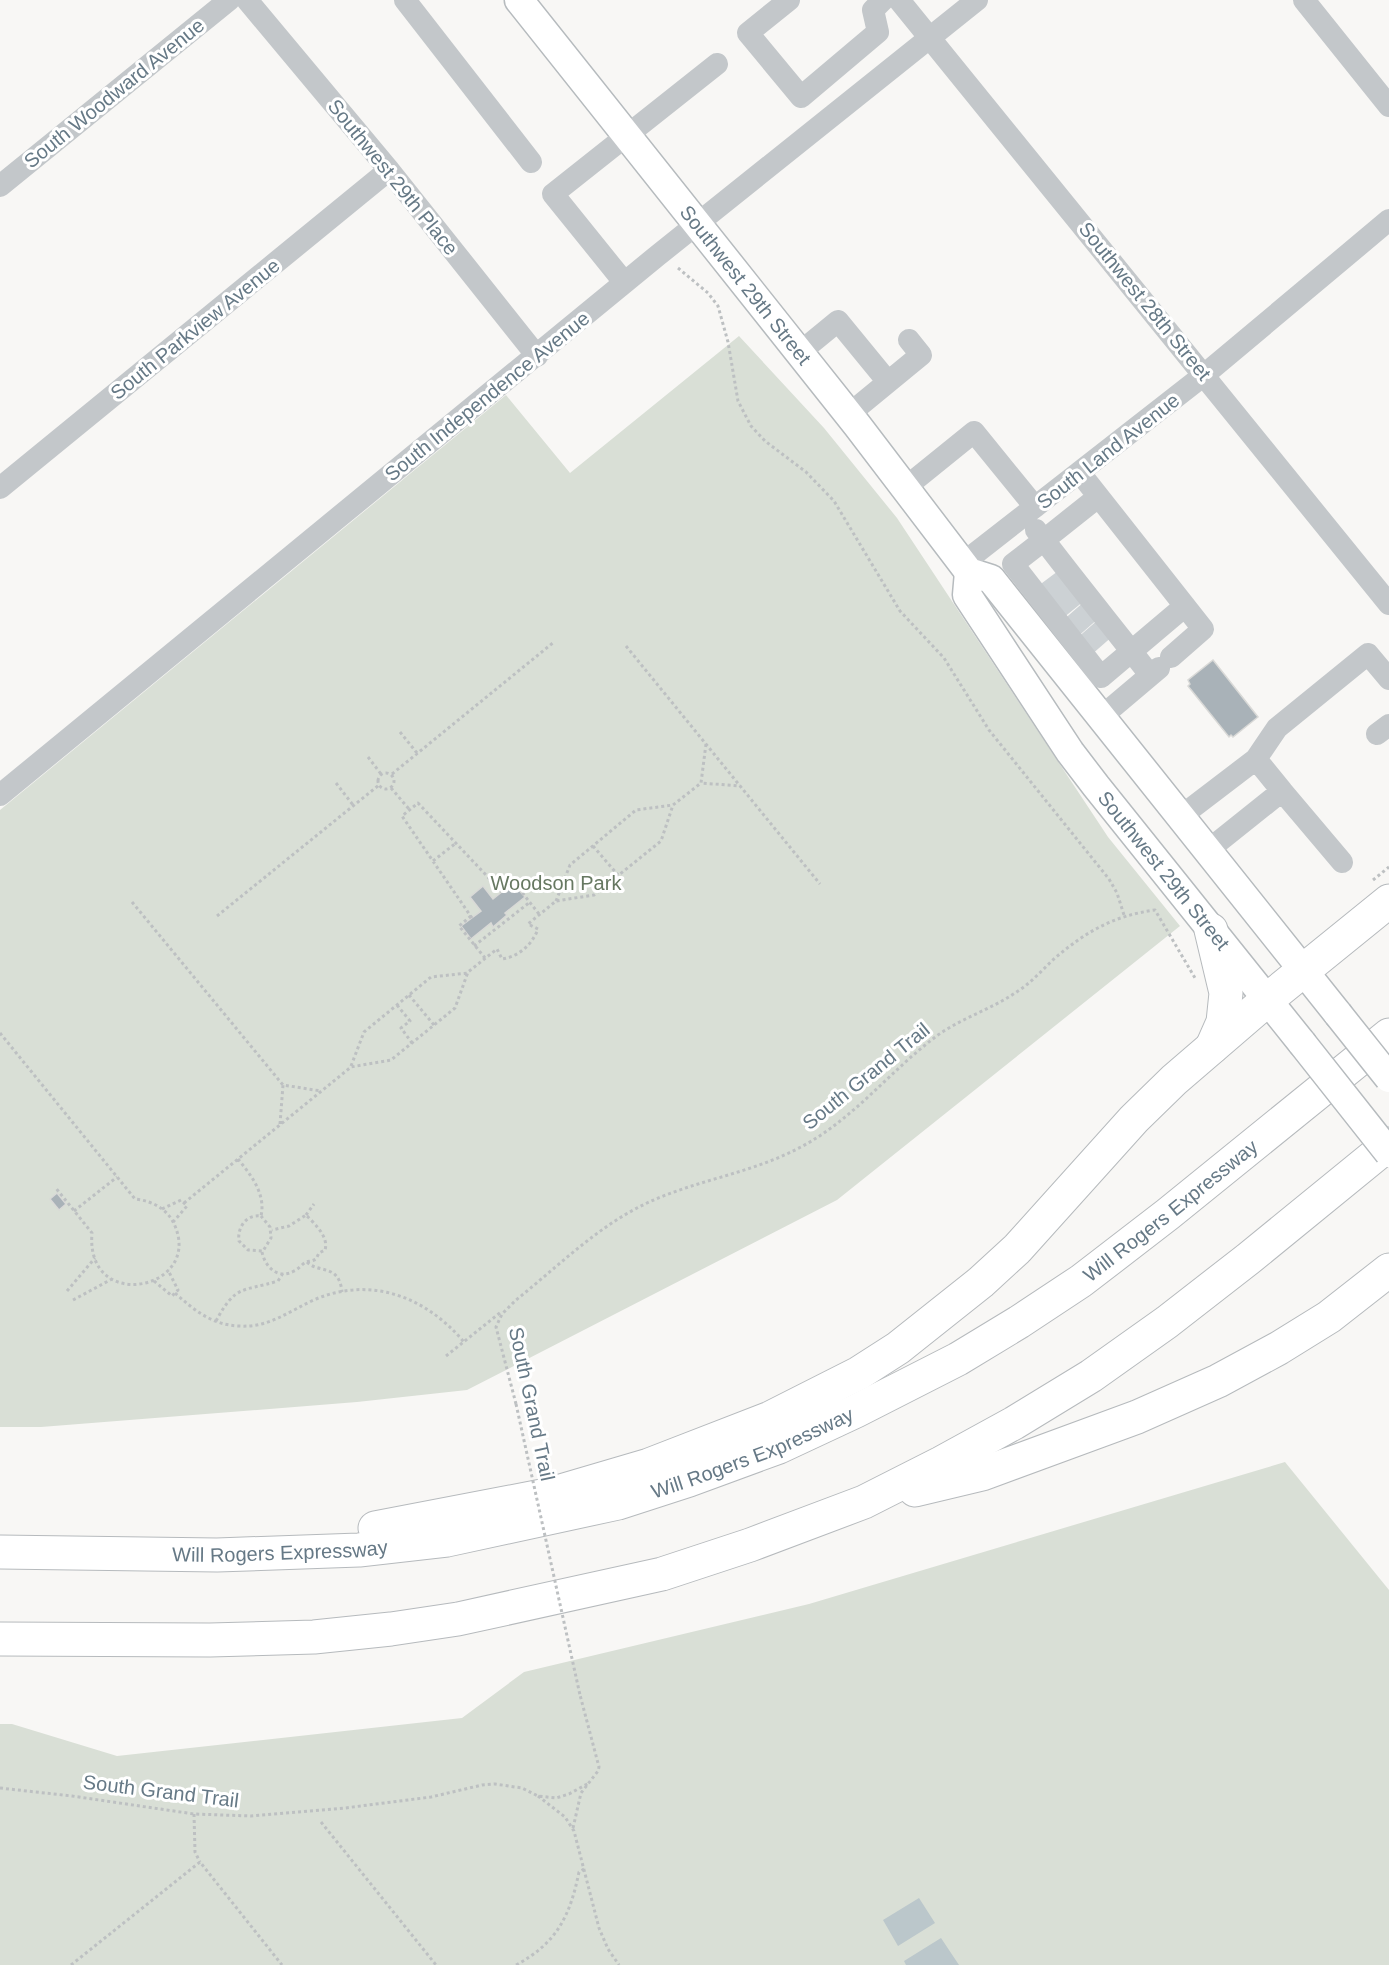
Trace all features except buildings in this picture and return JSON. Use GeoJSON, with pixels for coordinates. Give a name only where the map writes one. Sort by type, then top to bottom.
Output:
{"type":"FeatureCollection","features":[{"type":"Feature","properties":{"kind":"highway"},"geometry":{"type":"LineString","coordinates":[[217,1555],[449,1515],[547,1495],[650,1465],[770,1418],[859,1373],[898,1348],[981,1282],[1017,1249],[1134,1119],[1174,1080],[1267,1000],[1389,902]]}},
{"type":"Feature","properties":{"kind":"highway"},"geometry":{"type":"LineString","coordinates":[[1211,930],[1226,993],[1223,1022],[1212,1047]]}},
{"type":"Feature","properties":{"kind":"highway","name":"Will Rogers Expressway"},"geometry":{"type":"LineString","coordinates":[[0,1552],[217,1555],[359,1550],[447,1540],[618,1503],[779,1447],[958,1359],[1081,1281],[1168,1214],[1389,1035]]}},
{"type":"Feature","properties":{"kind":"highway"},"geometry":{"type":"LineString","coordinates":[[0,1640],[165,1641],[314,1637],[391,1629],[458,1619],[662,1574],[750,1545],[864,1502],[1014,1423],[1091,1376],[1167,1322],[1248,1259],[1389,1144]]}},
{"type":"Feature","properties":{"kind":"highway"},"geometry":{"type":"LineString","coordinates":[[864,1502],[982,1474],[1137,1417],[1218,1381],[1279,1348],[1329,1317],[1389,1270]]}},
{"type":"Feature","properties":{"kind":"main road","name":"Southwest 29th Street"},"geometry":{"type":"LineString","coordinates":[[519,0],[906,488],[966,568],[991,579],[1389,1078]]}},
{"type":"Feature","properties":{"kind":"main road","name":"Southwest 29th Street"},"geometry":{"type":"LineString","coordinates":[[966,568],[967,595],[1058,733],[1096,786],[1389,1153]]}},
{"type":"Feature","properties":{"kind":"street","name":"South Woodward Avenue"},"geometry":{"type":"LineString","coordinates":[[0,186],[229,0]]}},
{"type":"Feature","properties":{"kind":"street","name":"Southwest 29th Place"},"geometry":{"type":"LineString","coordinates":[[247,0],[389,170],[537,356]]}},
{"type":"Feature","properties":{"kind":"street"},"geometry":{"type":"LineString","coordinates":[[405,0],[531,162]]}},
{"type":"Feature","properties":{"kind":"street"},"geometry":{"type":"LineString","coordinates":[[789,0],[748,33],[801,98],[878,32],[873,3]]}},
{"type":"Feature","properties":{"kind":"street","name":"Southwest 28th Street"},"geometry":{"type":"LineString","coordinates":[[899,0],[1389,604]]}},
{"type":"Feature","properties":{"kind":"street","name":"South Independence Avenue"},"geometry":{"type":"LineString","coordinates":[[0,795],[537,356],[624,282],[977,0]]}},
{"type":"Feature","properties":{"kind":"street"},"geometry":{"type":"LineString","coordinates":[[1304,0],[1389,106]]}},
{"type":"Feature","properties":{"kind":"street"},"geometry":{"type":"LineString","coordinates":[[624,282],[553,194],[717,64]]}},
{"type":"Feature","properties":{"kind":"street","name":"South Parkview Avenue"},"geometry":{"type":"LineString","coordinates":[[0,488],[389,170]]}},
{"type":"Feature","properties":{"kind":"street","name":"South Land Avenue"},"geometry":{"type":"LineString","coordinates":[[966,568],[1030,512],[1204,375],[1389,220]]}},
{"type":"Feature","properties":{"kind":"street"},"geometry":{"type":"LineString","coordinates":[[799,353],[838,321],[888,382]]}},
{"type":"Feature","properties":{"kind":"street"},"geometry":{"type":"LineString","coordinates":[[848,415],[921,355],[909,340]]}},
{"type":"Feature","properties":{"kind":"street"},"geometry":{"type":"LineString","coordinates":[[906,488],[974,432],[1030,512],[1044,540],[1061,594],[1068,629],[1094,628]]}},
{"type":"Feature","properties":{"kind":"street"},"geometry":{"type":"LineString","coordinates":[[1080,473],[1203,629],[1101,717]]}},
{"type":"Feature","properties":{"kind":"street"},"geometry":{"type":"LineString","coordinates":[[1098,497],[1013,564],[1061,594],[1094,628],[1160,667]]}},
{"type":"Feature","properties":{"kind":"street"},"geometry":{"type":"LineString","coordinates":[[1094,628],[1101,677],[1185,606]]}},
{"type":"Feature","properties":{"kind":"street"},"geometry":{"type":"LineString","coordinates":[[1180,817],[1256,759],[1277,728],[1368,654],[1389,679]]}},
{"type":"Feature","properties":{"kind":"street"},"geometry":{"type":"LineString","coordinates":[[1256,759],[1342,862]]}},
{"type":"Feature","properties":{"kind":"street"},"geometry":{"type":"LineString","coordinates":[[1207,851],[1282,791]]}},
{"type":"Feature","properties":{"kind":"path"},"geometry":{"type":"LineString","coordinates":[[678,268],[708,293],[718,306],[728,342],[738,401],[751,426],[765,441],[806,472],[834,501],[857,536],[894,603],[950,666],[974,709],[989,730],[1109,879],[1117,893],[1124,916]]}},
{"type":"Feature","properties":{"kind":"path"},"geometry":{"type":"LineString","coordinates":[[392,774],[554,642]]}},
{"type":"Feature","properties":{"kind":"path"},"geometry":{"type":"LineString","coordinates":[[626,646],[820,884]]}},
{"type":"Feature","properties":{"kind":"path"},"geometry":{"type":"LineString","coordinates":[[400,732],[417,753]]}},
{"type":"Feature","properties":{"kind":"path"},"geometry":{"type":"LineString","coordinates":[[701,783],[706,744]]}},
{"type":"Feature","properties":{"kind":"path"},"geometry":{"type":"LineString","coordinates":[[368,757],[381,774]]}},
{"type":"Feature","properties":{"kind":"path"},"geometry":{"type":"LineString","coordinates":[[391,788],[383,789],[378,780],[385,772],[392,774]]}},
{"type":"Feature","properties":{"kind":"path"},"geometry":{"type":"LineString","coordinates":[[391,788],[394,780],[392,774]]}},
{"type":"Feature","properties":{"kind":"path"},"geometry":{"type":"LineString","coordinates":[[336,783],[353,805]]}},
{"type":"Feature","properties":{"kind":"path"},"geometry":{"type":"LineString","coordinates":[[556,901],[570,865],[636,810],[673,805],[701,783],[740,786]]}},
{"type":"Feature","properties":{"kind":"path"},"geometry":{"type":"LineString","coordinates":[[217,916],[379,785]]}},
{"type":"Feature","properties":{"kind":"path"},"geometry":{"type":"LineString","coordinates":[[391,788],[410,810]]}},
{"type":"Feature","properties":{"kind":"path"},"geometry":{"type":"LineString","coordinates":[[485,958],[459,926],[472,917],[402,816],[418,803],[502,891],[513,881],[539,914]]}},
{"type":"Feature","properties":{"kind":"path"},"geometry":{"type":"LineString","coordinates":[[184,1203],[351,1067],[391,1060],[412,1043],[455,1008],[468,973],[485,958],[497,949],[502,959],[509,958],[536,936],[538,929],[528,924],[556,901],[594,895],[661,841],[673,805]]}},
{"type":"Feature","properties":{"kind":"path"},"geometry":{"type":"LineString","coordinates":[[433,861],[456,843]]}},
{"type":"Feature","properties":{"kind":"path"},"geometry":{"type":"LineString","coordinates":[[593,846],[618,875]]}},
{"type":"Feature","properties":{"kind":"path"},"geometry":{"type":"LineString","coordinates":[[132,902],[283,1085],[321,1091]]}},
{"type":"Feature","properties":{"kind":"path"},"geometry":{"type":"LineString","coordinates":[[474,946],[530,902]]}},
{"type":"Feature","properties":{"kind":"path","name":"South Grand Trail"},"geometry":{"type":"LineString","coordinates":[[0,1788],[194,1814],[242,1816],[288,1814],[431,1797],[495,1784],[508,1784],[538,1796],[556,1798],[590,1783],[599,1767],[580,1695],[516,1404],[496,1327],[507,1307],[597,1234],[640,1206],[770,1162],[827,1132],[935,1037],[1017,992],[1084,936],[1108,922],[1155,909],[1196,980]]}},
{"type":"Feature","properties":{"kind":"path"},"geometry":{"type":"LineString","coordinates":[[351,1067],[364,1032],[431,977],[468,973]]}},
{"type":"Feature","properties":{"kind":"path"},"geometry":{"type":"LineString","coordinates":[[409,995],[434,1025]]}},
{"type":"Feature","properties":{"kind":"path"},"geometry":{"type":"LineString","coordinates":[[397,1005],[410,1021],[401,1028],[412,1043]]}},
{"type":"Feature","properties":{"kind":"path"},"geometry":{"type":"LineString","coordinates":[[0,1034],[135,1199],[152,1203],[162,1209],[173,1222],[179,1240],[175,1260],[168,1270],[154,1281],[133,1286],[112,1280],[101,1270],[95,1258],[92,1249],[92,1233],[55,1187]]}},
{"type":"Feature","properties":{"kind":"path"},"geometry":{"type":"LineString","coordinates":[[280,1124],[283,1085]]}},
{"type":"Feature","properties":{"kind":"path"},"geometry":{"type":"LineString","coordinates":[[238,1159],[256,1186],[261,1202],[261,1216]]}},
{"type":"Feature","properties":{"kind":"path"},"geometry":{"type":"LineString","coordinates":[[74,1211],[117,1177]]}},
{"type":"Feature","properties":{"kind":"path"},"geometry":{"type":"LineString","coordinates":[[162,1209],[181,1200],[187,1206],[173,1222]]}},
{"type":"Feature","properties":{"kind":"path"},"geometry":{"type":"LineString","coordinates":[[272,1230],[289,1226],[306,1215],[314,1204]]}},
{"type":"Feature","properties":{"kind":"path"},"geometry":{"type":"LineString","coordinates":[[262,1252],[267,1265],[274,1272],[291,1273],[316,1259],[319,1253],[325,1250],[327,1244],[325,1236],[318,1231],[306,1215]]}},
{"type":"Feature","properties":{"kind":"path"},"geometry":{"type":"LineString","coordinates":[[251,1216],[261,1216],[272,1230],[271,1238],[262,1252],[248,1250],[239,1241],[238,1235],[246,1220],[251,1216]]}},
{"type":"Feature","properties":{"kind":"path"},"geometry":{"type":"LineString","coordinates":[[67,1291],[95,1258]]}},
{"type":"Feature","properties":{"kind":"path"},"geometry":{"type":"LineString","coordinates":[[307,1262],[310,1265],[328,1269],[334,1274],[342,1286],[342,1292]]}},
{"type":"Feature","properties":{"kind":"path"},"geometry":{"type":"LineString","coordinates":[[154,1281],[172,1296],[178,1290],[168,1270]]}},
{"type":"Feature","properties":{"kind":"path"},"geometry":{"type":"LineString","coordinates":[[216,1321],[239,1291],[278,1281],[283,1273]]}},
{"type":"Feature","properties":{"kind":"path"},"geometry":{"type":"LineString","coordinates":[[73,1299],[112,1280]]}},
{"type":"Feature","properties":{"kind":"path"},"geometry":{"type":"LineString","coordinates":[[175,1293],[200,1314],[216,1321],[240,1326],[267,1324],[316,1299],[342,1292],[371,1290],[387,1292],[411,1301],[441,1318],[464,1342]]}},
{"type":"Feature","properties":{"kind":"path"},"geometry":{"type":"LineString","coordinates":[[446,1356],[507,1307]]}},
{"type":"Feature","properties":{"kind":"path"},"geometry":{"type":"LineString","coordinates":[[573,1828],[581,1793],[590,1783]]}},
{"type":"Feature","properties":{"kind":"path"},"geometry":{"type":"LineString","coordinates":[[538,1796],[565,1817],[573,1828],[599,1928],[619,1965]]}},
{"type":"Feature","properties":{"kind":"path"},"geometry":{"type":"LineString","coordinates":[[194,1814],[195,1852],[200,1862],[282,1965]]}},
{"type":"Feature","properties":{"kind":"path"},"geometry":{"type":"LineString","coordinates":[[321,1822],[436,1965]]}},
{"type":"Feature","properties":{"kind":"path"},"geometry":{"type":"LineString","coordinates":[[71,1965],[200,1862]]}},
{"type":"Feature","properties":{"kind":"path"},"geometry":{"type":"LineString","coordinates":[[516,1965],[542,1949],[561,1927],[574,1898],[579,1872],[584,1869]]}},
{"type":"Feature","properties":{"kind":"green space","name":"Woodson Park"},"geometry":{"type":"Polygon","coordinates":[[[739,336],[824,428],[897,518],[1108,837],[1180,926],[837,1200],[467,1390],[357,1402],[41,1427],[0,1427],[0,810],[506,395],[570,473],[739,336]]]}},
{"type":"Feature","properties":{"kind":"green space"},"geometry":{"type":"Polygon","coordinates":[[[1285,1462],[1389,1590],[1389,1965],[0,1965],[0,1724],[12,1724],[117,1756],[462,1718],[524,1672],[809,1604],[1285,1462]]]}},
{"type":"Feature","properties":{"kind":"shaded area"},"geometry":{"type":"Polygon","coordinates":[[[919,1898],[935,1923],[898,1946],[883,1920],[919,1898]]]}},
{"type":"Feature","properties":{"kind":"shaded area"},"geometry":{"type":"Polygon","coordinates":[[[941,1938],[959,1965],[906,1965],[904,1961],[941,1938]]]}},
{"type":"Feature","properties":{"kind":"tunnel"},"geometry":{"type":"LineString","coordinates":[[1047,593],[1063,581]]}},
{"type":"Feature","properties":{"kind":"tunnel"},"geometry":{"type":"LineString","coordinates":[[1058,608],[1074,595]]}},
{"type":"Feature","properties":{"kind":"tunnel"},"geometry":{"type":"LineString","coordinates":[[1072,627],[1089,612]]}},
{"type":"Feature","properties":{"kind":"tunnel"},"geometry":{"type":"LineString","coordinates":[[1087,644],[1103,630]]}}]}
